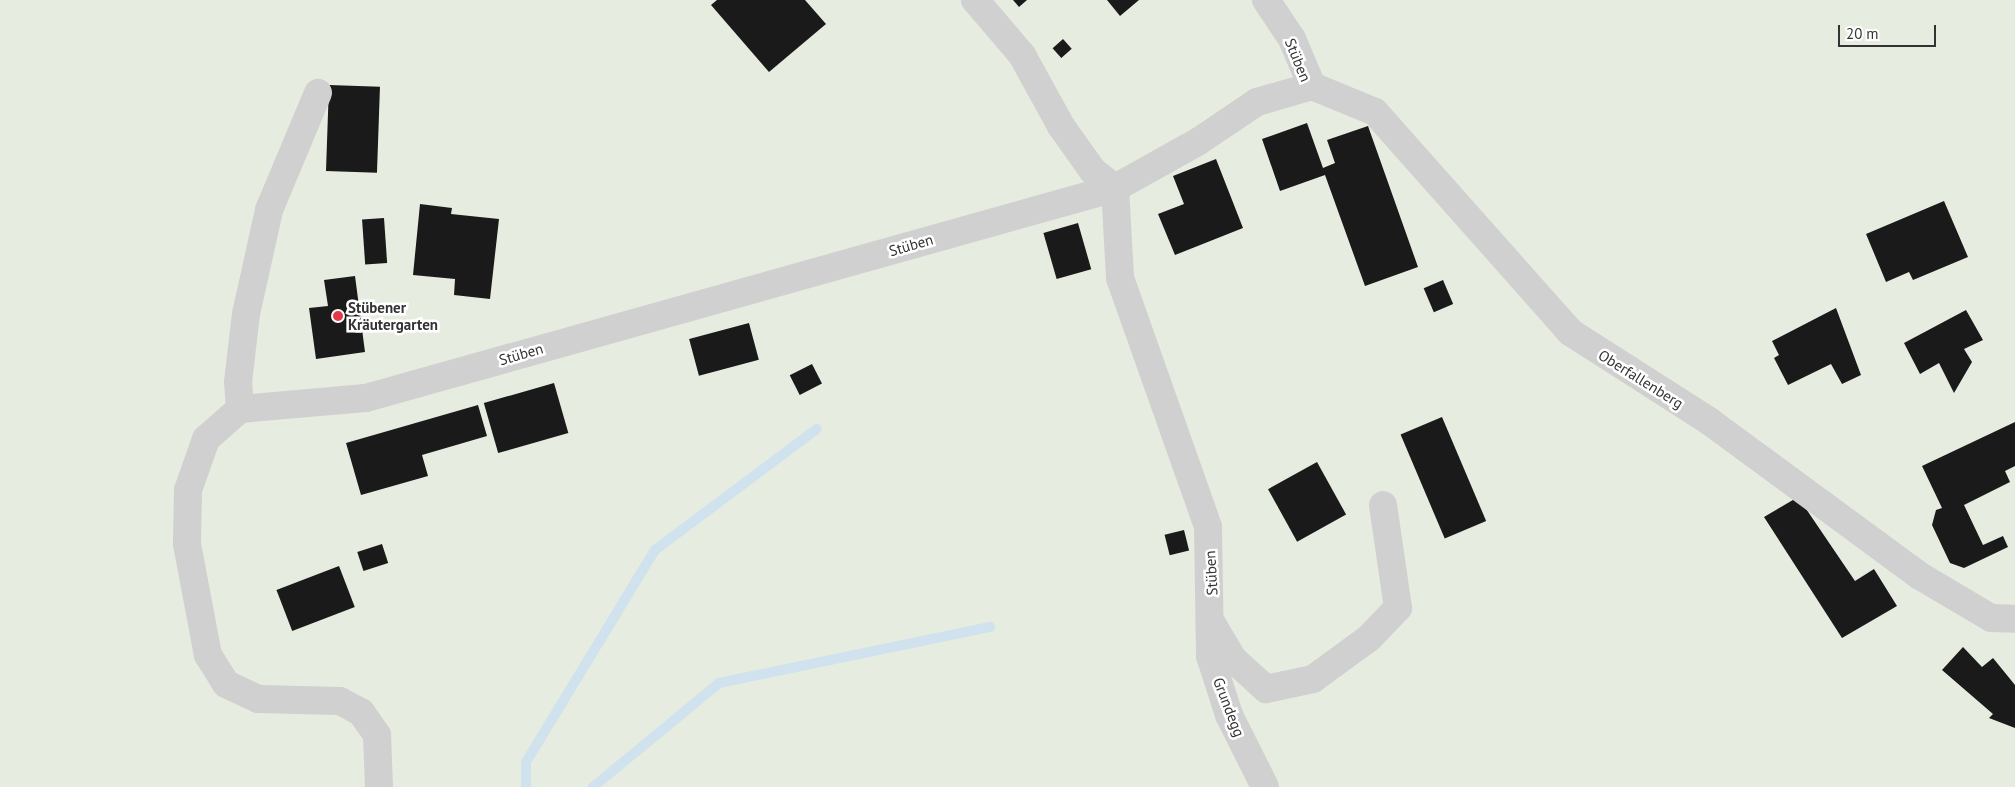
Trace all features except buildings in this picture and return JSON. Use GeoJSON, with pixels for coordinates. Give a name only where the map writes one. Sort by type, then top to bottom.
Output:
{"type":"FeatureCollection","features":[{"type":"Feature","properties":{"kind":"street"},"geometry":{"type":"LineString","coordinates":[[975,0],[1022,55],[1061,126],[1092,171],[1115,188]]}},
{"type":"Feature","properties":{"kind":"street","name":"Stüben"},"geometry":{"type":"LineString","coordinates":[[240,409],[366,398],[1115,188],[1199,142],[1257,102],[1312,86],[1292,39],[1266,0]]}},
{"type":"Feature","properties":{"kind":"street","name":"Oberfallenberg"},"geometry":{"type":"LineString","coordinates":[[1312,86],[1375,112],[1570,332],[1709,421],[1920,576],[1991,618],[2015,619]]}},
{"type":"Feature","properties":{"kind":"street"},"geometry":{"type":"LineString","coordinates":[[318,93],[269,210],[246,314],[238,382],[240,409],[206,439],[188,490],[187,544],[208,655],[226,684],[258,699],[340,701],[361,712],[377,735],[379,787]]}},
{"type":"Feature","properties":{"kind":"street","name":"Stüben"},"geometry":{"type":"LineString","coordinates":[[1115,188],[1120,278],[1208,527],[1211,622],[1233,660],[1266,689],[1313,680],[1369,638],[1398,608],[1383,505]]}},
{"type":"Feature","properties":{"kind":"street","name":"Grundegg"},"geometry":{"type":"LineString","coordinates":[[1211,622],[1210,656],[1229,715],[1265,787]]}},
{"type":"Feature","properties":{"kind":"shaded area"},"geometry":{"type":"Polygon","coordinates":[[[0,0],[2015,0],[2015,787],[0,787],[0,0]]]}},
{"type":"Feature","properties":{"kind":"waterway"},"geometry":{"type":"LineString","coordinates":[[526,787],[526,762],[655,550],[817,429]]}},
{"type":"Feature","properties":{"kind":"waterway"},"geometry":{"type":"LineString","coordinates":[[593,787],[719,683],[990,627]]}},
{"type":"Feature","properties":{"kind":"place","name":"Stübener Kräutergarten"},"geometry":{"type":"Point","coordinates":[338,316]}}]}
